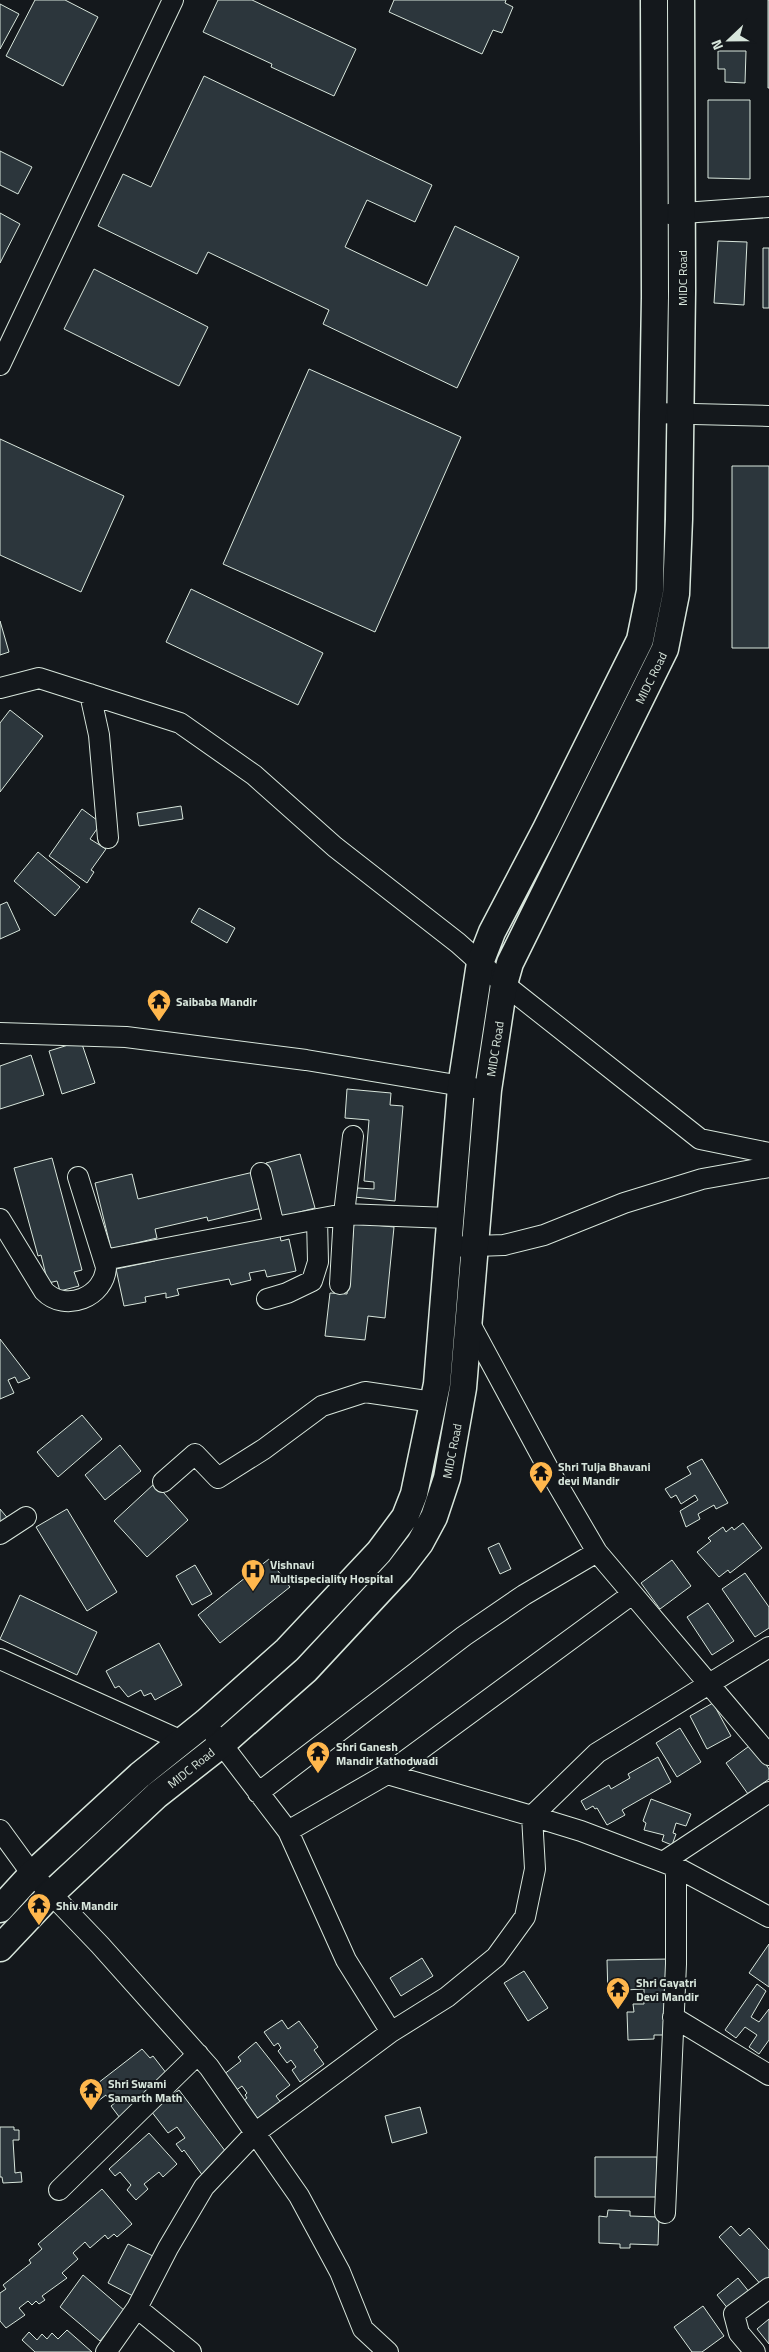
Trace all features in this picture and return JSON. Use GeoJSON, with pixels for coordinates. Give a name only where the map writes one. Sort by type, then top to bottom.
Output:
{"type":"FeatureCollection","features":[{"type":"Feature","properties":{"kind":"main road"},"geometry":{"type":"LineString","coordinates":[[0,1908],[32,1874],[140,1775],[206,1722],[287,1650],[379,1552],[404,1518],[420,1472],[437,1384],[461,1087],[480,963],[492,932],[553,816],[640,640],[650,591],[655,215],[654,0]]}},
{"type":"Feature","properties":{"kind":"main road","name":"MIDC Road"},"geometry":{"type":"LineString","coordinates":[[0,1948],[51,1894],[157,1795],[222,1744],[306,1670],[400,1569],[420,1543],[434,1517],[447,1478],[463,1388],[488,1090],[504,984],[510,963],[665,649],[676,594],[682,213],[681,0]]}},
{"type":"Feature","properties":{"kind":"main road"},"geometry":{"type":"LineString","coordinates":[[553,816],[576,829]]}},
{"type":"Feature","properties":{"kind":"street"},"geometry":{"type":"LineString","coordinates":[[0,365],[61,241],[173,0]]}},
{"type":"Feature","properties":{"kind":"street"},"geometry":{"type":"LineString","coordinates":[[655,215],[769,208]]}},
{"type":"Feature","properties":{"kind":"street"},"geometry":{"type":"LineString","coordinates":[[653,413],[769,416]]}},
{"type":"Feature","properties":{"kind":"street"},"geometry":{"type":"LineString","coordinates":[[0,688],[40,678],[180,723],[254,775],[335,847],[458,943],[504,984],[700,1139],[769,1153]]}},
{"type":"Feature","properties":{"kind":"street"},"geometry":{"type":"LineString","coordinates":[[90,694],[99,735],[108,838]]}},
{"type":"Feature","properties":{"kind":"street"},"geometry":{"type":"LineString","coordinates":[[0,1033],[126,1037],[306,1060],[488,1090]]}},
{"type":"Feature","properties":{"kind":"street"},"geometry":{"type":"LineString","coordinates":[[340,1284],[344,1214],[353,1136]]}},
{"type":"Feature","properties":{"kind":"street"},"geometry":{"type":"LineString","coordinates":[[447,1247],[504,1246],[536,1237],[624,1203],[702,1179],[769,1167]]}},
{"type":"Feature","properties":{"kind":"street"},"geometry":{"type":"LineString","coordinates":[[261,1172],[274,1226]]}},
{"type":"Feature","properties":{"kind":"street"},"geometry":{"type":"LineString","coordinates":[[0,1219],[44,1291],[50,1297],[60,1301],[78,1300],[96,1290],[106,1276],[104,1260],[78,1177]]}},
{"type":"Feature","properties":{"kind":"street"},"geometry":{"type":"LineString","coordinates":[[104,1260],[344,1214],[449,1218]]}},
{"type":"Feature","properties":{"kind":"street"},"geometry":{"type":"LineString","coordinates":[[267,1299],[287,1293],[312,1281],[318,1262],[317,1219]]}},
{"type":"Feature","properties":{"kind":"street"},"geometry":{"type":"LineString","coordinates":[[468,1320],[549,1470],[597,1552],[631,1595],[769,1755]]}},
{"type":"Feature","properties":{"kind":"street"},"geometry":{"type":"LineString","coordinates":[[163,1482],[195,1454],[218,1478],[264,1449],[322,1406],[366,1392],[433,1402]]}},
{"type":"Feature","properties":{"kind":"street"},"geometry":{"type":"LineString","coordinates":[[0,1534],[26,1517]]}},
{"type":"Feature","properties":{"kind":"street"},"geometry":{"type":"LineString","coordinates":[[258,1793],[464,1636],[524,1594],[597,1552]]}},
{"type":"Feature","properties":{"kind":"street"},"geometry":{"type":"LineString","coordinates":[[288,1831],[387,1774],[631,1595]]}},
{"type":"Feature","properties":{"kind":"street"},"geometry":{"type":"LineString","coordinates":[[532,1816],[597,1754],[769,1646]]}},
{"type":"Feature","properties":{"kind":"street"},"geometry":{"type":"LineString","coordinates":[[0,1659],[182,1741]]}},
{"type":"Feature","properties":{"kind":"street"},"geometry":{"type":"LineString","coordinates":[[206,1722],[288,1831],[346,1960],[391,2032]]}},
{"type":"Feature","properties":{"kind":"street"},"geometry":{"type":"LineString","coordinates":[[387,1774],[581,1831],[670,1864],[769,1917]]}},
{"type":"Feature","properties":{"kind":"street"},"geometry":{"type":"LineString","coordinates":[[670,1864],[769,1792]]}},
{"type":"Feature","properties":{"kind":"street"},"geometry":{"type":"LineString","coordinates":[[106,2352],[137,2308],[168,2248],[204,2187],[254,2133],[391,2032],[446,1997],[496,1957],[525,1917],[536,1869],[532,1816]]}},
{"type":"Feature","properties":{"kind":"street"},"geometry":{"type":"LineString","coordinates":[[0,1830],[32,1874],[100,1945],[209,2066],[299,2196],[340,2272],[362,2329],[388,2352]]}},
{"type":"Feature","properties":{"kind":"street"},"geometry":{"type":"LineString","coordinates":[[665,2213],[676,1964],[670,1864]]}},
{"type":"Feature","properties":{"kind":"street"},"geometry":{"type":"LineString","coordinates":[[673,2016],[769,2075]]}},
{"type":"Feature","properties":{"kind":"street"},"geometry":{"type":"LineString","coordinates":[[59,2190],[198,2054]]}},
{"type":"Feature","properties":{"kind":"street"},"geometry":{"type":"LineString","coordinates":[[756,2352],[739,2333],[734,2314],[769,2288]]}},
{"type":"Feature","properties":{"kind":"street"},"geometry":{"type":"LineString","coordinates":[[137,2308],[191,2352]]}},
{"type":"Feature","properties":{"kind":"building"},"geometry":{"type":"Polygon","coordinates":[[[35,0],[65,0],[98,17],[63,86],[6,56],[35,0]]]}},
{"type":"Feature","properties":{"kind":"building"},"geometry":{"type":"Polygon","coordinates":[[[218,0],[252,0],[356,49],[334,96],[271,67],[272,64],[203,32],[218,0]]]}},
{"type":"Feature","properties":{"kind":"building"},"geometry":{"type":"Polygon","coordinates":[[[394,0],[506,0],[505,3],[513,7],[502,33],[493,30],[482,54],[389,12],[394,0]]]}},
{"type":"Feature","properties":{"kind":"building"},"geometry":{"type":"Polygon","coordinates":[[[769,0],[769,88],[768,88],[769,0]]]}},
{"type":"Feature","properties":{"kind":"building"},"geometry":{"type":"Polygon","coordinates":[[[0,4],[19,14],[0,49],[0,4]]]}},
{"type":"Feature","properties":{"kind":"building"},"geometry":{"type":"Polygon","coordinates":[[[718,51],[746,51],[745,83],[725,82],[725,69],[718,69],[718,51]]]}},
{"type":"Feature","properties":{"kind":"building"},"geometry":{"type":"Polygon","coordinates":[[[204,76],[432,185],[415,222],[367,200],[345,247],[427,286],[455,226],[519,257],[457,388],[323,324],[329,310],[208,252],[197,274],[98,226],[123,174],[151,187],[204,76]]]}},
{"type":"Feature","properties":{"kind":"building"},"geometry":{"type":"Polygon","coordinates":[[[708,100],[750,100],[750,179],[708,178],[708,100]]]}},
{"type":"Feature","properties":{"kind":"building"},"geometry":{"type":"Polygon","coordinates":[[[0,151],[32,167],[18,194],[0,185],[0,151]]]}},
{"type":"Feature","properties":{"kind":"building"},"geometry":{"type":"Polygon","coordinates":[[[0,213],[20,224],[0,263],[0,213]]]}},
{"type":"Feature","properties":{"kind":"building"},"geometry":{"type":"Polygon","coordinates":[[[718,241],[747,242],[744,305],[714,303],[718,241]]]}},
{"type":"Feature","properties":{"kind":"building"},"geometry":{"type":"Polygon","coordinates":[[[763,248],[769,248],[769,308],[763,308],[763,248]]]}},
{"type":"Feature","properties":{"kind":"building"},"geometry":{"type":"Polygon","coordinates":[[[94,269],[208,327],[179,386],[64,329],[94,269]]]}},
{"type":"Feature","properties":{"kind":"building"},"geometry":{"type":"Polygon","coordinates":[[[309,369],[461,437],[375,632],[223,564],[309,369]]]}},
{"type":"Feature","properties":{"kind":"building"},"geometry":{"type":"Polygon","coordinates":[[[0,439],[124,496],[81,592],[0,555],[0,439]]]}},
{"type":"Feature","properties":{"kind":"building"},"geometry":{"type":"Polygon","coordinates":[[[732,466],[769,466],[769,648],[732,648],[732,466]]]}},
{"type":"Feature","properties":{"kind":"building"},"geometry":{"type":"Polygon","coordinates":[[[191,589],[323,653],[298,705],[166,642],[191,589]]]}},
{"type":"Feature","properties":{"kind":"building"},"geometry":{"type":"Polygon","coordinates":[[[0,621],[9,652],[0,655],[0,621]]]}},
{"type":"Feature","properties":{"kind":"building"},"geometry":{"type":"Polygon","coordinates":[[[10,710],[43,736],[0,792],[0,723],[10,710]]]}},
{"type":"Feature","properties":{"kind":"building"},"geometry":{"type":"Polygon","coordinates":[[[181,806],[183,819],[139,826],[137,813],[181,806]]]}},
{"type":"Feature","properties":{"kind":"building"},"geometry":{"type":"Polygon","coordinates":[[[82,809],[101,823],[90,839],[106,849],[91,870],[94,872],[87,883],[49,856],[82,809]]]}},
{"type":"Feature","properties":{"kind":"building"},"geometry":{"type":"Polygon","coordinates":[[[38,852],[80,887],[55,916],[14,881],[38,852]]]}},
{"type":"Feature","properties":{"kind":"building"},"geometry":{"type":"Polygon","coordinates":[[[7,902],[20,930],[0,939],[0,905],[7,902]]]}},
{"type":"Feature","properties":{"kind":"building"},"geometry":{"type":"Polygon","coordinates":[[[199,908],[235,928],[227,943],[191,922],[199,908]]]}},
{"type":"Feature","properties":{"kind":"building"},"geometry":{"type":"Polygon","coordinates":[[[81,1041],[95,1083],[62,1094],[49,1051],[81,1041]]]}},
{"type":"Feature","properties":{"kind":"building"},"geometry":{"type":"Polygon","coordinates":[[[31,1055],[44,1095],[0,1109],[0,1066],[31,1055]]]}},
{"type":"Feature","properties":{"kind":"building"},"geometry":{"type":"Polygon","coordinates":[[[347,1089],[391,1093],[390,1105],[403,1106],[395,1201],[354,1197],[358,1188],[374,1189],[374,1182],[364,1181],[369,1120],[345,1118],[347,1089]]]}},
{"type":"Feature","properties":{"kind":"building"},"geometry":{"type":"Polygon","coordinates":[[[300,1154],[315,1208],[280,1217],[266,1163],[300,1154]]]}},
{"type":"Feature","properties":{"kind":"building"},"geometry":{"type":"Polygon","coordinates":[[[52,1158],[82,1270],[74,1272],[79,1286],[60,1291],[57,1281],[48,1283],[41,1255],[38,1256],[14,1168],[52,1158]]]}},
{"type":"Feature","properties":{"kind":"building"},"geometry":{"type":"Polygon","coordinates":[[[258,1171],[266,1207],[208,1221],[207,1217],[155,1229],[157,1238],[111,1249],[95,1183],[132,1174],[138,1199],[258,1171]]]}},
{"type":"Feature","properties":{"kind":"building"},"geometry":{"type":"Polygon","coordinates":[[[354,1223],[394,1227],[385,1318],[368,1316],[365,1340],[325,1336],[330,1293],[347,1294],[354,1223]]]}},
{"type":"Feature","properties":{"kind":"building"},"geometry":{"type":"Polygon","coordinates":[[[279,1231],[281,1241],[289,1239],[296,1271],[267,1277],[265,1270],[249,1273],[251,1280],[231,1285],[229,1279],[177,1289],[179,1295],[166,1298],[166,1293],[145,1297],[146,1302],[124,1306],[116,1269],[155,1261],[154,1256],[279,1231]]]}},
{"type":"Feature","properties":{"kind":"building"},"geometry":{"type":"Polygon","coordinates":[[[0,1339],[30,1378],[18,1383],[15,1377],[8,1380],[14,1393],[0,1399],[0,1339]]]}},
{"type":"Feature","properties":{"kind":"building"},"geometry":{"type":"Polygon","coordinates":[[[82,1415],[102,1439],[58,1477],[37,1452],[82,1415]]]}},
{"type":"Feature","properties":{"kind":"building"},"geometry":{"type":"Polygon","coordinates":[[[120,1445],[141,1471],[105,1500],[85,1475],[120,1445]]]}},
{"type":"Feature","properties":{"kind":"building"},"geometry":{"type":"Polygon","coordinates":[[[702,1459],[728,1503],[716,1509],[714,1505],[698,1514],[700,1519],[686,1527],[680,1511],[698,1500],[695,1495],[681,1504],[676,1495],[671,1498],[665,1489],[691,1474],[687,1467],[702,1459]]]}},
{"type":"Feature","properties":{"kind":"building"},"geometry":{"type":"Polygon","coordinates":[[[155,1483],[188,1520],[147,1557],[114,1521],[155,1483]]]}},
{"type":"Feature","properties":{"kind":"building"},"geometry":{"type":"Polygon","coordinates":[[[0,1509],[10,1521],[0,1526],[0,1509]]]}},
{"type":"Feature","properties":{"kind":"building"},"geometry":{"type":"Polygon","coordinates":[[[67,1509],[117,1592],[87,1611],[36,1527],[67,1509]]]}},
{"type":"Feature","properties":{"kind":"building"},"geometry":{"type":"Polygon","coordinates":[[[743,1523],[762,1548],[730,1573],[728,1570],[719,1577],[697,1552],[711,1541],[708,1538],[723,1527],[726,1532],[732,1527],[734,1530],[743,1523]]]}},
{"type":"Feature","properties":{"kind":"building"},"geometry":{"type":"Polygon","coordinates":[[[499,1543],[511,1569],[500,1574],[488,1548],[499,1543]]]}},
{"type":"Feature","properties":{"kind":"building"},"geometry":{"type":"Polygon","coordinates":[[[269,1559],[290,1587],[220,1643],[198,1615],[269,1559]]]}},
{"type":"Feature","properties":{"kind":"building"},"geometry":{"type":"Polygon","coordinates":[[[672,1560],[691,1586],[660,1609],[641,1583],[672,1560]]]}},
{"type":"Feature","properties":{"kind":"building"},"geometry":{"type":"Polygon","coordinates":[[[195,1565],[212,1594],[192,1605],[176,1576],[195,1565]]]}},
{"type":"Feature","properties":{"kind":"building"},"geometry":{"type":"Polygon","coordinates":[[[745,1573],[769,1607],[769,1628],[755,1637],[722,1589],[745,1573]]]}},
{"type":"Feature","properties":{"kind":"building"},"geometry":{"type":"Polygon","coordinates":[[[20,1595],[97,1632],[77,1675],[0,1639],[20,1595]]]}},
{"type":"Feature","properties":{"kind":"building"},"geometry":{"type":"Polygon","coordinates":[[[708,1603],[734,1641],[712,1655],[687,1617],[708,1603]]]}},
{"type":"Feature","properties":{"kind":"building"},"geometry":{"type":"Polygon","coordinates":[[[159,1643],[182,1685],[155,1700],[151,1693],[144,1696],[141,1690],[128,1697],[119,1686],[115,1688],[106,1671],[159,1643]]]}},
{"type":"Feature","properties":{"kind":"building"},"geometry":{"type":"Polygon","coordinates":[[[713,1703],[731,1736],[707,1749],[690,1716],[713,1703]]]}},
{"type":"Feature","properties":{"kind":"building"},"geometry":{"type":"Polygon","coordinates":[[[680,1728],[701,1762],[677,1777],[656,1743],[680,1728]]]}},
{"type":"Feature","properties":{"kind":"building"},"geometry":{"type":"Polygon","coordinates":[[[752,1744],[769,1769],[769,1779],[748,1794],[726,1763],[752,1744]]]}},
{"type":"Feature","properties":{"kind":"building"},"geometry":{"type":"Polygon","coordinates":[[[658,1757],[671,1782],[622,1810],[625,1815],[607,1825],[597,1808],[595,1809],[593,1806],[586,1810],[581,1801],[609,1785],[611,1789],[630,1778],[628,1774],[658,1757]]]}},
{"type":"Feature","properties":{"kind":"building"},"geometry":{"type":"Polygon","coordinates":[[[651,1799],[691,1814],[686,1826],[676,1823],[673,1833],[676,1834],[672,1845],[662,1841],[664,1835],[644,1830],[646,1823],[643,1821],[651,1799]]]}},
{"type":"Feature","properties":{"kind":"building"},"geometry":{"type":"Polygon","coordinates":[[[769,1944],[769,1987],[749,1973],[769,1944]]]}},
{"type":"Feature","properties":{"kind":"building"},"geometry":{"type":"Polygon","coordinates":[[[422,1958],[433,1976],[401,1996],[390,1978],[422,1958]]]}},
{"type":"Feature","properties":{"kind":"building"},"geometry":{"type":"Polygon","coordinates":[[[670,1959],[671,2035],[654,2035],[654,2039],[628,2040],[627,2012],[634,2012],[633,2004],[644,2004],[644,1989],[624,1990],[624,1995],[608,1996],[607,1960],[670,1959]]]}},
{"type":"Feature","properties":{"kind":"building"},"geometry":{"type":"Polygon","coordinates":[[[524,1971],[548,2008],[528,2021],[504,1983],[524,1971]]]}},
{"type":"Feature","properties":{"kind":"building"},"geometry":{"type":"Polygon","coordinates":[[[757,1984],[766,1991],[751,2017],[759,2022],[769,2009],[769,2040],[759,2054],[749,2047],[757,2035],[745,2027],[736,2038],[725,2030],[757,1984]]]}},
{"type":"Feature","properties":{"kind":"building"},"geometry":{"type":"Polygon","coordinates":[[[282,2020],[288,2029],[299,2021],[318,2047],[314,2050],[324,2064],[300,2082],[292,2070],[296,2067],[291,2060],[287,2063],[278,2051],[281,2048],[278,2043],[274,2046],[264,2032],[282,2020]]]}},
{"type":"Feature","properties":{"kind":"building"},"geometry":{"type":"Polygon","coordinates":[[[256,2042],[290,2085],[276,2096],[282,2104],[259,2122],[243,2101],[247,2098],[245,2095],[247,2093],[242,2086],[235,2091],[223,2075],[241,2061],[238,2057],[256,2042]]]}},
{"type":"Feature","properties":{"kind":"building"},"geometry":{"type":"Polygon","coordinates":[[[142,2049],[150,2058],[153,2056],[170,2078],[141,2102],[138,2098],[132,2102],[135,2106],[120,2118],[111,2106],[116,2102],[113,2097],[109,2100],[106,2095],[98,2101],[89,2090],[142,2049]]]}},
{"type":"Feature","properties":{"kind":"building"},"geometry":{"type":"Polygon","coordinates":[[[179,2090],[229,2156],[203,2176],[184,2150],[182,2152],[176,2144],[185,2138],[177,2127],[168,2133],[151,2111],[179,2090]]]}},
{"type":"Feature","properties":{"kind":"building"},"geometry":{"type":"Polygon","coordinates":[[[420,2107],[427,2133],[392,2143],[385,2116],[420,2107]]]}},
{"type":"Feature","properties":{"kind":"building"},"geometry":{"type":"Polygon","coordinates":[[[0,2127],[14,2127],[14,2130],[19,2130],[19,2140],[13,2140],[15,2173],[21,2172],[22,2182],[3,2183],[2,2177],[0,2177],[0,2127]]]}},
{"type":"Feature","properties":{"kind":"building"},"geometry":{"type":"Polygon","coordinates":[[[149,2133],[177,2164],[163,2177],[159,2172],[144,2184],[148,2189],[136,2200],[127,2190],[131,2185],[120,2172],[115,2176],[109,2169],[149,2133]]]}},
{"type":"Feature","properties":{"kind":"building"},"geometry":{"type":"Polygon","coordinates":[[[595,2157],[657,2157],[656,2197],[595,2197],[595,2157]]]}},
{"type":"Feature","properties":{"kind":"building"},"geometry":{"type":"Polygon","coordinates":[[[102,2189],[132,2224],[117,2237],[114,2234],[108,2239],[105,2235],[90,2248],[85,2242],[73,2253],[78,2259],[62,2273],[67,2278],[42,2296],[45,2300],[39,2304],[36,2301],[32,2305],[28,2301],[19,2308],[25,2315],[6,2328],[0,2321],[0,2293],[6,2289],[3,2285],[31,2263],[29,2260],[42,2249],[38,2244],[102,2189]]]}},
{"type":"Feature","properties":{"kind":"building"},"geometry":{"type":"Polygon","coordinates":[[[608,2210],[630,2211],[630,2216],[659,2217],[658,2245],[630,2244],[630,2248],[620,2248],[620,2244],[599,2243],[599,2216],[607,2217],[608,2210]]]}},
{"type":"Feature","properties":{"kind":"building"},"geometry":{"type":"Polygon","coordinates":[[[731,2226],[740,2236],[749,2228],[769,2250],[769,2281],[763,2287],[719,2237],[731,2226]]]}},
{"type":"Feature","properties":{"kind":"building"},"geometry":{"type":"Polygon","coordinates":[[[128,2244],[155,2257],[135,2297],[108,2283],[128,2244]]]}},
{"type":"Feature","properties":{"kind":"building"},"geometry":{"type":"Polygon","coordinates":[[[83,2275],[125,2311],[100,2341],[60,2307],[83,2275]]]}},
{"type":"Feature","properties":{"kind":"building"},"geometry":{"type":"Polygon","coordinates":[[[738,2278],[750,2293],[729,2310],[717,2295],[738,2278]]]}},
{"type":"Feature","properties":{"kind":"building"},"geometry":{"type":"Polygon","coordinates":[[[703,2306],[724,2336],[702,2352],[692,2352],[674,2327],[703,2306]]]}},
{"type":"Feature","properties":{"kind":"building"},"geometry":{"type":"Polygon","coordinates":[[[769,2319],[769,2344],[757,2329],[769,2319]]]}},
{"type":"Feature","properties":{"kind":"building"},"geometry":{"type":"Polygon","coordinates":[[[67,2330],[92,2352],[35,2352],[22,2340],[29,2332],[37,2340],[42,2334],[47,2339],[52,2333],[58,2339],[67,2330]]]}},
{"type":"Feature","properties":{"kind":"place","name":"Saibaba Mandir"},"geometry":{"type":"Point","coordinates":[159,1022]}},
{"type":"Feature","properties":{"kind":"place","name":"Shri Tulja Bhavani devi Mandir"},"geometry":{"type":"Point","coordinates":[541,1494]}},
{"type":"Feature","properties":{"kind":"place","name":"Vishnavi Multispeciality Hospital"},"geometry":{"type":"Point","coordinates":[253,1592]}},
{"type":"Feature","properties":{"kind":"place","name":"Shri Ganesh Mandir Kathodwadi"},"geometry":{"type":"Point","coordinates":[318,1774]}},
{"type":"Feature","properties":{"kind":"place","name":"Shiv Mandir"},"geometry":{"type":"Point","coordinates":[39,1926]}},
{"type":"Feature","properties":{"kind":"place","name":"Shri Gayatri Devi Mandir"},"geometry":{"type":"Point","coordinates":[618,2010]}},
{"type":"Feature","properties":{"kind":"place","name":"Shri Swami Samarth Math"},"geometry":{"type":"Point","coordinates":[91,2111]}}]}
